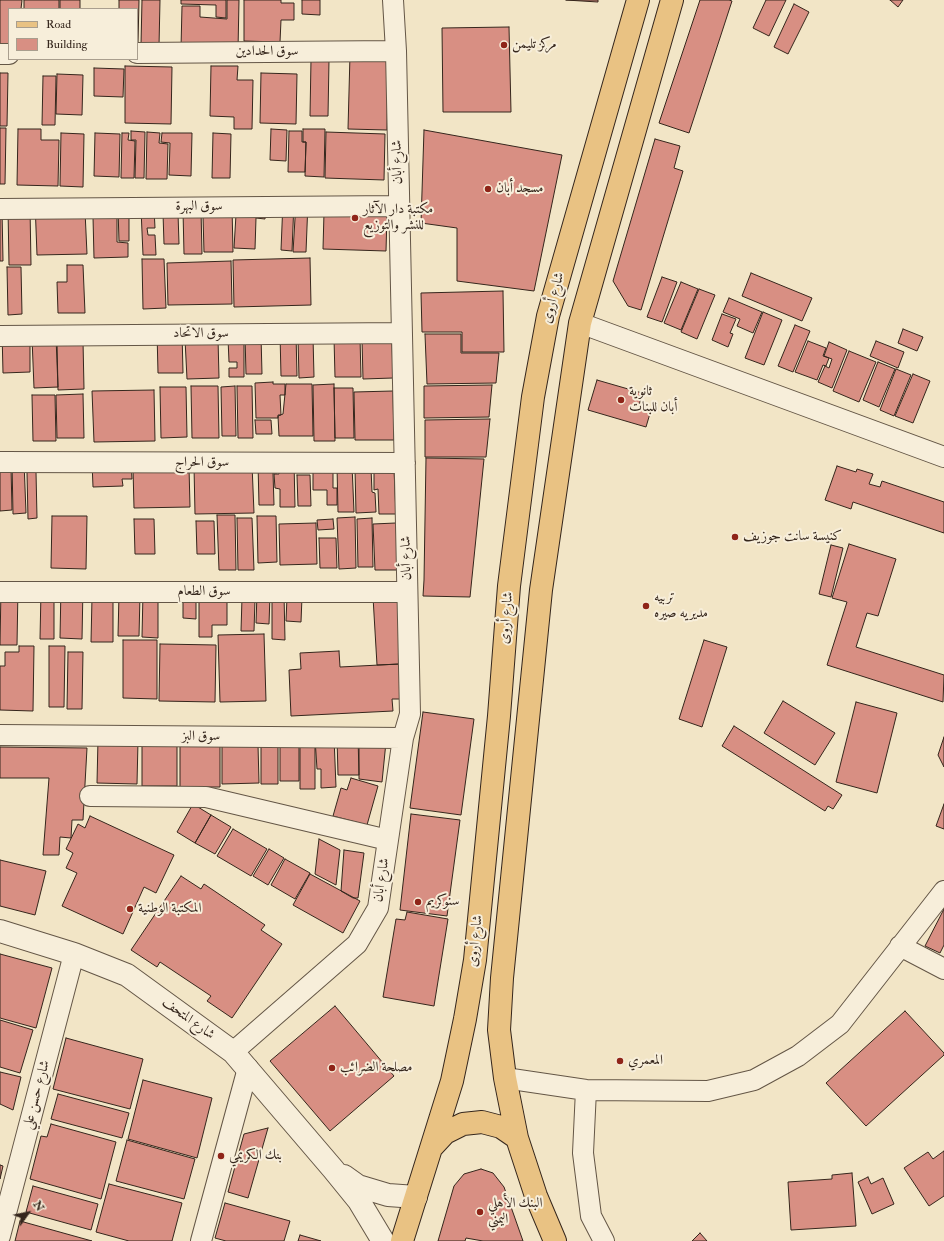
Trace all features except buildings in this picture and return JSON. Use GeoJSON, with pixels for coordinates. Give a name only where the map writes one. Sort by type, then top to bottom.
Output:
{"type":"FeatureCollection","features":[{"type":"Feature","properties":{"kind":"main road","name":"شارع أروى"},"geometry":{"type":"LineString","coordinates":[[402,1241],[432,1147],[453,1073],[466,1019],[475,960],[499,716],[510,578],[533,397],[548,316],[638,0]]}},
{"type":"Feature","properties":{"kind":"main road"},"geometry":{"type":"LineString","coordinates":[[555,1241],[536,1196],[517,1138],[505,1078],[499,1030],[502,978],[541,590],[580,323],[672,0]]}},
{"type":"Feature","properties":{"kind":"main road"},"geometry":{"type":"LineString","coordinates":[[548,316],[580,323]]}},
{"type":"Feature","properties":{"kind":"main road"},"geometry":{"type":"LineString","coordinates":[[432,1147],[445,1133],[463,1124],[482,1122],[501,1127],[517,1138]]}},
{"type":"Feature","properties":{"kind":"street","name":"شارع أبان"},"geometry":{"type":"LineString","coordinates":[[233,1052],[357,944],[378,908],[403,738],[410,714],[396,51],[393,0]]}},
{"type":"Feature","properties":{"kind":"street","name":"سوق الحدادين"},"geometry":{"type":"LineString","coordinates":[[138,53],[396,51]]}},
{"type":"Feature","properties":{"kind":"street","name":"سوق البهرة"},"geometry":{"type":"LineString","coordinates":[[0,208],[399,206]]}},
{"type":"Feature","properties":{"kind":"street"},"geometry":{"type":"LineString","coordinates":[[580,323],[944,457]]}},
{"type":"Feature","properties":{"kind":"street","name":"سوق الاتحاد"},"geometry":{"type":"LineString","coordinates":[[0,336],[402,333]]}},
{"type":"Feature","properties":{"kind":"street"},"geometry":{"type":"LineString","coordinates":[[912,446],[944,441]]}},
{"type":"Feature","properties":{"kind":"street","name":"سوق الحراج"},"geometry":{"type":"LineString","coordinates":[[0,462],[405,463]]}},
{"type":"Feature","properties":{"kind":"street","name":"سوق الطعام"},"geometry":{"type":"LineString","coordinates":[[0,592],[408,592]]}},
{"type":"Feature","properties":{"kind":"street","name":"سوق البز"},"geometry":{"type":"LineString","coordinates":[[0,735],[403,738]]}},
{"type":"Feature","properties":{"kind":"street"},"geometry":{"type":"LineString","coordinates":[[90,796],[206,797],[388,840]]}},
{"type":"Feature","properties":{"kind":"street"},"geometry":{"type":"LineString","coordinates":[[505,1078],[586,1090],[708,1092],[754,1080],[798,1056],[840,1024],[944,891]]}},
{"type":"Feature","properties":{"kind":"street","name":"شارع المتحف"},"geometry":{"type":"LineString","coordinates":[[0,931],[74,954],[127,975],[233,1052],[359,1201],[383,1241]]}},
{"type":"Feature","properties":{"kind":"street"},"geometry":{"type":"LineString","coordinates":[[900,946],[944,969]]}},
{"type":"Feature","properties":{"kind":"street","name":"شارع حسن علي"},"geometry":{"type":"LineString","coordinates":[[0,1236],[74,954]]}},
{"type":"Feature","properties":{"kind":"street"},"geometry":{"type":"LineString","coordinates":[[201,1241],[248,1068]]}},
{"type":"Feature","properties":{"kind":"street"},"geometry":{"type":"LineString","coordinates":[[586,1090],[583,1153],[591,1216],[604,1241]]}},
{"type":"Feature","properties":{"kind":"street","name":"شارع المتحف"},"geometry":{"type":"LineString","coordinates":[[333,1169],[358,1186],[388,1195],[416,1198]]}},
{"type":"Feature","properties":{"kind":"place","name":"مركز تليمن"},"geometry":{"type":"Point","coordinates":[504,45]}},
{"type":"Feature","properties":{"kind":"place","name":"مسجد أبان"},"geometry":{"type":"Point","coordinates":[488,189]}},
{"type":"Feature","properties":{"kind":"place","name":"مكتبة دار الآثار للنشر والتوزيع"},"geometry":{"type":"Point","coordinates":[355,218]}},
{"type":"Feature","properties":{"kind":"place","name":"ثانوية أبان للبنات"},"geometry":{"type":"Point","coordinates":[621,400]}},
{"type":"Feature","properties":{"kind":"place","name":"كنيسة سانت جوزيف"},"geometry":{"type":"Point","coordinates":[735,537]}},
{"type":"Feature","properties":{"kind":"place","name":"تربيه مديريه صيره"},"geometry":{"type":"Point","coordinates":[646,606]}},
{"type":"Feature","properties":{"kind":"place","name":"سنوكريم"},"geometry":{"type":"Point","coordinates":[418,902]}},
{"type":"Feature","properties":{"kind":"place","name":"المكتبة الوطنية"},"geometry":{"type":"Point","coordinates":[130,909]}},
{"type":"Feature","properties":{"kind":"place","name":"المعمري"},"geometry":{"type":"Point","coordinates":[620,1061]}},
{"type":"Feature","properties":{"kind":"place","name":"مصلحة الضرائب"},"geometry":{"type":"Point","coordinates":[332,1068]}},
{"type":"Feature","properties":{"kind":"place","name":"بنك الكريمي"},"geometry":{"type":"Point","coordinates":[221,1156]}},
{"type":"Feature","properties":{"kind":"place","name":"البنك الأهلي اليمني"},"geometry":{"type":"Point","coordinates":[480,1212]}}]}
